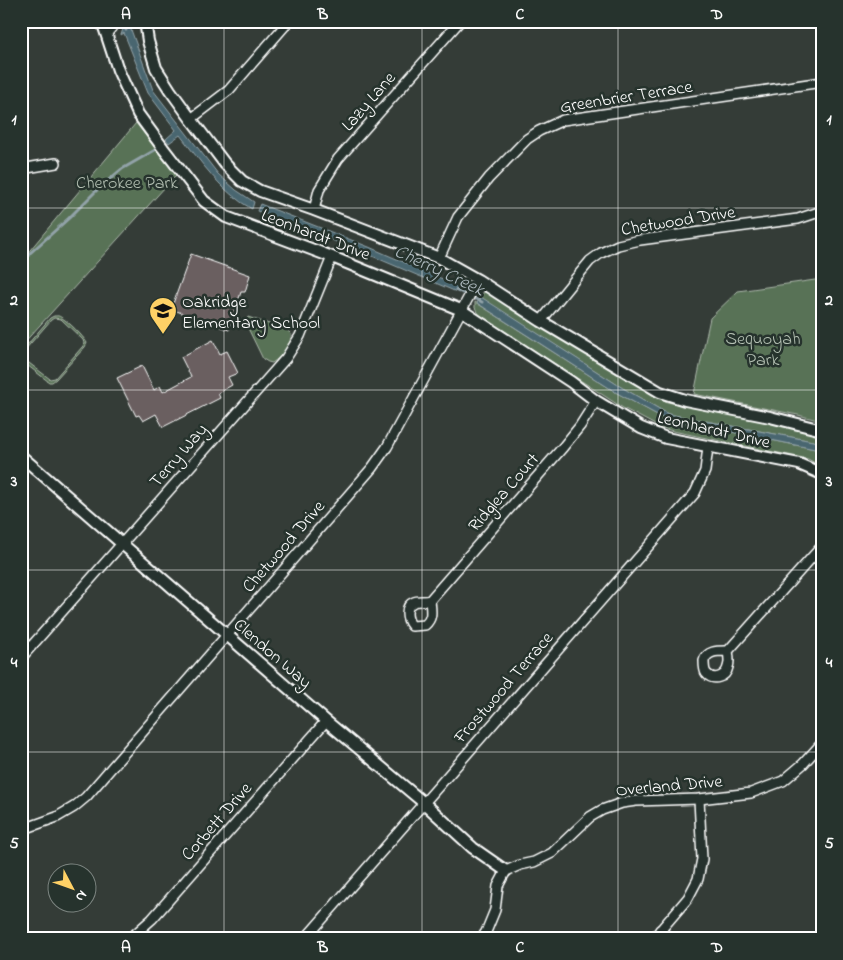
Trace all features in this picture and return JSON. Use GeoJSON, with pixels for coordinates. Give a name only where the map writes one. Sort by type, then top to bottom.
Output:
{"type":"FeatureCollection","features":[{"type":"Feature","properties":{"kind":"street","name":"Leonhardt Drive"},"geometry":{"type":"LineString","coordinates":[[102,21],[118,70],[138,114],[204,201],[226,217],[332,257],[461,310],[563,376],[596,401],[642,428],[666,438],[799,464],[822,474]]}},
{"type":"Feature","properties":{"kind":"street"},"geometry":{"type":"LineString","coordinates":[[107,33],[117,21]]}},
{"type":"Feature","properties":{"kind":"street","name":"Leonhardt Drive"},"geometry":{"type":"LineString","coordinates":[[145,21],[148,41],[156,68],[191,120],[225,164],[242,181],[260,191],[439,258],[660,392],[685,400],[770,417],[822,430]]}},
{"type":"Feature","properties":{"kind":"street"},"geometry":{"type":"LineString","coordinates":[[191,120],[230,90],[289,21]]}},
{"type":"Feature","properties":{"kind":"street","name":"Lazy Lane"},"geometry":{"type":"LineString","coordinates":[[314,210],[319,190],[338,160],[460,21]]}},
{"type":"Feature","properties":{"kind":"street","name":"Greenbrier Terrace"},"geometry":{"type":"LineString","coordinates":[[439,258],[458,217],[489,178],[527,139],[539,131],[563,120],[822,82]]}},
{"type":"Feature","properties":{"kind":"street"},"geometry":{"type":"LineString","coordinates":[[21,169],[56,163]]}},
{"type":"Feature","properties":{"kind":"street","name":"Chetwood Drive"},"geometry":{"type":"LineString","coordinates":[[541,321],[590,262],[601,253],[618,245],[640,240],[798,219],[822,211]]}},
{"type":"Feature","properties":{"kind":"street","name":"Terry Way"},"geometry":{"type":"LineString","coordinates":[[21,658],[286,358],[300,336],[332,257]]}},
{"type":"Feature","properties":{"kind":"street","name":"Chetwood Drive"},"geometry":{"type":"LineString","coordinates":[[21,830],[58,817],[86,797],[372,468],[387,447],[478,280]]}},
{"type":"Feature","properties":{"kind":"street","name":"Ridglea Court"},"geometry":{"type":"LineString","coordinates":[[430,600],[563,447],[580,426],[596,401]]}},
{"type":"Feature","properties":{"kind":"street","name":"Frostwood Terrace"},"geometry":{"type":"LineString","coordinates":[[305,939],[695,492],[705,471],[708,447]]}},
{"type":"Feature","properties":{"kind":"street","name":"Clendon Way"},"geometry":{"type":"LineString","coordinates":[[21,456],[326,721],[424,803],[473,848],[506,871]]}},
{"type":"Feature","properties":{"kind":"street"},"geometry":{"type":"LineString","coordinates":[[728,651],[822,546]]}},
{"type":"Feature","properties":{"kind":"street","name":"Corbett Drive"},"geometry":{"type":"LineString","coordinates":[[127,939],[152,919],[326,721]]}},
{"type":"Feature","properties":{"kind":"street","name":"Overland Drive"},"geometry":{"type":"LineString","coordinates":[[506,871],[534,862],[552,853],[590,817],[602,810],[622,803],[699,800],[751,793],[783,781],[803,764],[822,743]]}},
{"type":"Feature","properties":{"kind":"street"},"geometry":{"type":"LineString","coordinates":[[653,939],[688,898],[698,879],[702,859],[699,800]]}},
{"type":"Feature","properties":{"kind":"street"},"geometry":{"type":"LineString","coordinates":[[481,939],[495,910],[498,886],[506,871]]}},
{"type":"Feature","properties":{"kind":"street"},"geometry":{"type":"LineString","coordinates":[[660,930],[670,939]]}},
{"type":"Feature","properties":{"kind":"green space","name":"Cherokee Park"},"geometry":{"type":"Polygon","coordinates":[[[136,123],[176,175],[21,346],[21,267],[25,256],[136,123]]]}},
{"type":"Feature","properties":{"kind":"green space","name":"Sequoyah Park"},"geometry":{"type":"Polygon","coordinates":[[[822,279],[822,421],[694,394],[710,318],[738,291],[822,279]]]}},
{"type":"Feature","properties":{"kind":"green space"},"geometry":{"type":"Polygon","coordinates":[[[485,292],[493,293],[614,372],[667,402],[805,429],[822,435],[822,444],[668,414],[621,387],[478,296],[485,292]]]}},
{"type":"Feature","properties":{"kind":"green space"},"geometry":{"type":"Polygon","coordinates":[[[475,302],[617,393],[663,418],[815,449],[822,453],[822,467],[808,459],[659,427],[623,408],[480,315],[475,308],[475,302]]]}},
{"type":"Feature","properties":{"kind":"green space"},"geometry":{"type":"Polygon","coordinates":[[[54,316],[61,317],[76,329],[87,343],[52,382],[49,382],[23,362],[21,356],[22,351],[50,318],[54,316]],[[54,318],[51,320],[24,351],[23,357],[25,360],[50,379],[55,378],[84,343],[61,319],[54,318]]]}},
{"type":"Feature","properties":{"kind":"green space"},"geometry":{"type":"Polygon","coordinates":[[[248,317],[287,330],[291,334],[290,342],[285,350],[272,363],[263,359],[246,324],[248,317]]]}},
{"type":"Feature","properties":{"kind":"water"},"geometry":{"type":"Polygon","coordinates":[[[128,23],[132,25],[130,27],[153,90],[218,174],[236,190],[254,202],[252,209],[221,185],[180,135],[169,143],[166,139],[176,130],[148,93],[124,33],[121,35],[128,23]]]}},
{"type":"Feature","properties":{"kind":"water"},"geometry":{"type":"Polygon","coordinates":[[[260,204],[369,247],[461,287],[459,293],[365,253],[257,211],[260,204]]]}},
{"type":"Feature","properties":{"kind":"water"},"geometry":{"type":"Polygon","coordinates":[[[481,297],[621,387],[668,414],[818,442],[822,444],[822,453],[815,449],[663,418],[617,393],[477,303],[481,297]]]}},
{"type":"Feature","properties":{"kind":"building"},"geometry":{"type":"Polygon","coordinates":[[[191,254],[250,275],[245,292],[241,292],[229,330],[171,309],[191,254]]]}},
{"type":"Feature","properties":{"kind":"building"},"geometry":{"type":"Polygon","coordinates":[[[213,340],[220,354],[227,351],[238,373],[228,377],[232,385],[218,393],[220,398],[163,427],[156,414],[143,421],[139,415],[136,416],[117,378],[142,366],[154,390],[160,386],[163,392],[191,377],[181,357],[213,340]]]}},
{"type":"Feature","properties":{"kind":"waterway","name":"Cherry Creek"},"geometry":{"type":"LineString","coordinates":[[123,21],[126,30]]}},
{"type":"Feature","properties":{"kind":"waterway"},"geometry":{"type":"LineString","coordinates":[[21,273],[29,254],[98,189],[122,169],[155,150]]}},
{"type":"Feature","properties":{"kind":"waterway","name":"Cherry Creek"},"geometry":{"type":"LineString","coordinates":[[456,290],[482,302]]}},
{"type":"Feature","properties":{"kind":"place","name":"Oakridge Elementary School"},"geometry":{"type":"Point","coordinates":[163,335]}}]}
